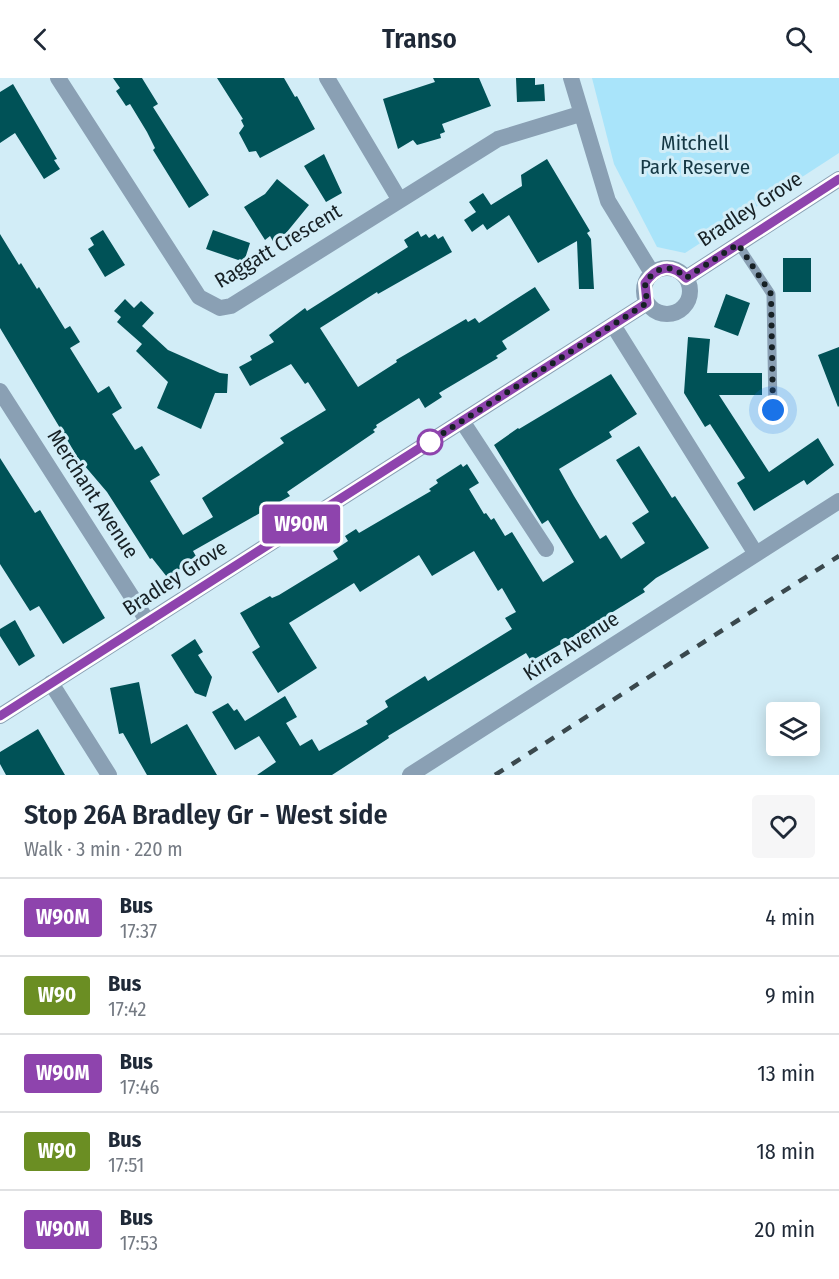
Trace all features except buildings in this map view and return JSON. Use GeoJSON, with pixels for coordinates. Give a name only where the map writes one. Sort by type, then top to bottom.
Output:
{"type":"FeatureCollection","features":[{"type":"Feature","properties":{"kind":"street","name":"Raggatt Crescent"},"geometry":{"type":"LineString","coordinates":[[58,78],[199,297],[220,308],[231,306],[498,139],[580,114]]}},
{"type":"Feature","properties":{"kind":"street"},"geometry":{"type":"LineString","coordinates":[[327,78],[399,199]]}},
{"type":"Feature","properties":{"kind":"street"},"geometry":{"type":"LineString","coordinates":[[571,78],[608,201],[652,273]]}},
{"type":"Feature","properties":{"kind":"street","name":"Bradley Grove"},"geometry":{"type":"LineString","coordinates":[[686,278],[839,179]]}},
{"type":"Feature","properties":{"kind":"street"},"geometry":{"type":"LineString","coordinates":[[669,267],[678,270],[686,278],[690,294],[682,309],[666,314],[654,310],[647,303],[645,283],[652,273],[669,267]]}},
{"type":"Feature","properties":{"kind":"street","name":"Bradley Grove"},"geometry":{"type":"LineString","coordinates":[[0,716],[647,303]]}},
{"type":"Feature","properties":{"kind":"street"},"geometry":{"type":"LineString","coordinates":[[612,325],[756,554]]}},
{"type":"Feature","properties":{"kind":"street","name":"Merchant Avenue"},"geometry":{"type":"LineString","coordinates":[[0,391],[148,622]]}},
{"type":"Feature","properties":{"kind":"street"},"geometry":{"type":"LineString","coordinates":[[462,421],[546,549]]}},
{"type":"Feature","properties":{"kind":"street","name":"Kirra Avenue"},"geometry":{"type":"LineString","coordinates":[[410,775],[839,501]]}},
{"type":"Feature","properties":{"kind":"street"},"geometry":{"type":"LineString","coordinates":[[51,683],[109,775]]}},
{"type":"Feature","properties":{"kind":"lane"},"geometry":{"type":"LineString","coordinates":[[738,244],[771,294],[773,410]]}},
{"type":"Feature","properties":{"kind":"green space","name":"Mitchell Park Reserve"},"geometry":{"type":"Polygon","coordinates":[[[592,78],[839,78],[839,153],[685,253],[657,247],[614,164],[592,78]]]}},
{"type":"Feature","properties":{"kind":"railway"},"geometry":{"type":"LineString","coordinates":[[495,775],[839,556]]}},
{"type":"Feature","properties":{"kind":"bus line","name":"W90M"},"geometry":{"type":"LineString","coordinates":[[0,716],[647,303],[645,283],[652,273],[660,268],[669,267],[678,270],[686,278],[839,179]]}},
{"type":"Feature","properties":{"kind":"route"},"geometry":{"type":"LineString","coordinates":[[430,442],[423,446],[647,303],[645,283],[652,273],[660,268],[669,267],[678,270],[686,278],[738,244],[771,294],[773,410]]}}]}
